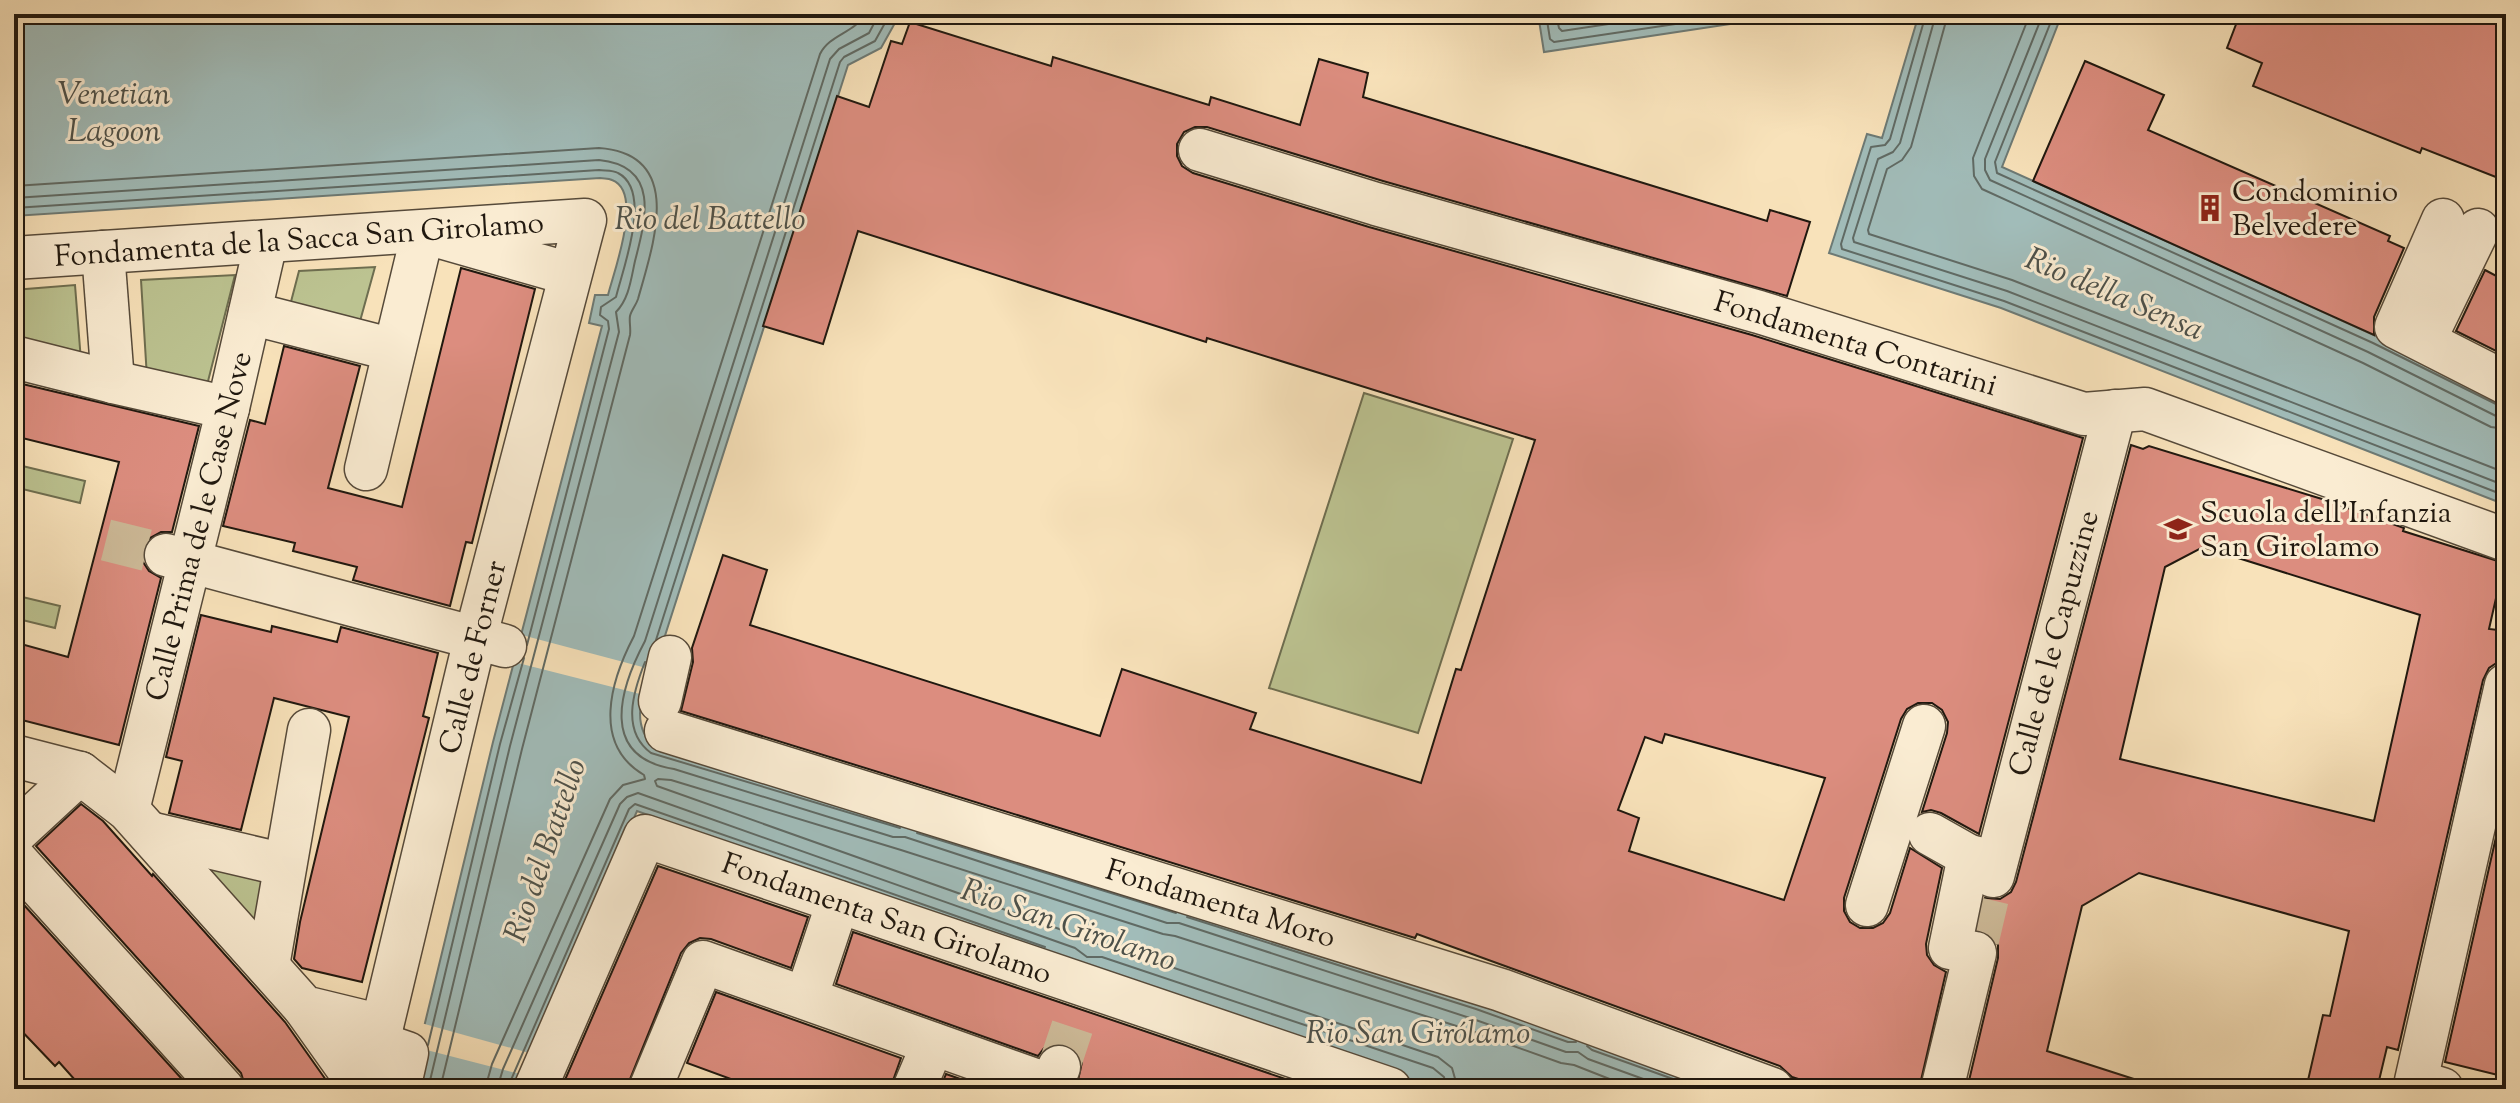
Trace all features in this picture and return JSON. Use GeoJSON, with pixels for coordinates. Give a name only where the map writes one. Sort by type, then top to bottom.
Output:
{"type":"FeatureCollection","features":[{"type":"Feature","properties":{"kind":"street","name":"Fondamenta Contarini"},"geometry":{"type":"LineString","coordinates":[[1200,150],[1376,204],[1759,312],[2084,414],[2145,409],[2506,540]]}},
{"type":"Feature","properties":{"kind":"street","name":"Fondamenta de la Sacca San Girolamo"},"geometry":{"type":"LineString","coordinates":[[14,258],[585,220]]}},
{"type":"Feature","properties":{"kind":"street","name":"Calle de Forner"},"geometry":{"type":"LineString","coordinates":[[378,1087],[378,1034],[490,642],[570,274],[585,220]]}},
{"type":"Feature","properties":{"kind":"street"},"geometry":{"type":"LineString","coordinates":[[366,469],[423,232],[570,274]]}},
{"type":"Feature","properties":{"kind":"street"},"geometry":{"type":"LineString","coordinates":[[2456,234],[2396,327],[2425,339],[2506,383]]}},
{"type":"Feature","properties":{"kind":"street","name":"Calle Prima de le Case Nove"},"geometry":{"type":"LineString","coordinates":[[139,821],[178,558],[228,408],[266,242]]}},
{"type":"Feature","properties":{"kind":"street"},"geometry":{"type":"LineString","coordinates":[[103,252],[113,382]]}},
{"type":"Feature","properties":{"kind":"street"},"geometry":{"type":"LineString","coordinates":[[250,313],[394,350]]}},
{"type":"Feature","properties":{"kind":"street"},"geometry":{"type":"LineString","coordinates":[[14,357],[228,408]]}},
{"type":"Feature","properties":{"kind":"street","name":"Calle de le Capuzzine"},"geometry":{"type":"LineString","coordinates":[[1942,1089],[1976,901],[2115,411]]}},
{"type":"Feature","properties":{"kind":"street"},"geometry":{"type":"LineString","coordinates":[[178,558],[490,642]]}},
{"type":"Feature","properties":{"kind":"street","name":"Fondamenta Moro"},"geometry":{"type":"LineString","coordinates":[[670,657],[663,716],[1501,990],[1772,1089]]}},
{"type":"Feature","properties":{"kind":"street"},"geometry":{"type":"LineString","coordinates":[[2442,1089],[2416,1081],[2506,685]]}},
{"type":"Feature","properties":{"kind":"street"},"geometry":{"type":"LineString","coordinates":[[1867,905],[1924,726]]}},
{"type":"Feature","properties":{"kind":"street"},"geometry":{"type":"LineString","coordinates":[[268,966],[309,730]]}},
{"type":"Feature","properties":{"kind":"street"},"geometry":{"type":"LineString","coordinates":[[14,756],[80,773],[139,821],[378,1087]]}},
{"type":"Feature","properties":{"kind":"street"},"geometry":{"type":"LineString","coordinates":[[14,834],[80,773]]}},
{"type":"Feature","properties":{"kind":"street"},"geometry":{"type":"LineString","coordinates":[[139,821],[285,865]]}},
{"type":"Feature","properties":{"kind":"street"},"geometry":{"type":"LineString","coordinates":[[1931,834],[1976,901]]}},
{"type":"Feature","properties":{"kind":"street","name":"Fondamenta San Girolamo"},"geometry":{"type":"LineString","coordinates":[[535,1089],[645,836],[838,902],[1084,992],[1390,1089]]}},
{"type":"Feature","properties":{"kind":"street"},"geometry":{"type":"LineString","coordinates":[[14,858],[223,1089]]}},
{"type":"Feature","properties":{"kind":"street"},"geometry":{"type":"LineString","coordinates":[[806,998],[838,902]]}},
{"type":"Feature","properties":{"kind":"street"},"geometry":{"type":"LineString","coordinates":[[661,1086],[703,962],[933,1044],[1046,1079]]}},
{"type":"Feature","properties":{"kind":"street"},"geometry":{"type":"LineString","coordinates":[[304,1007],[378,1034]]}},
{"type":"Feature","properties":{"kind":"street"},"geometry":{"type":"LineString","coordinates":[[914,1089],[933,1044]]}},
{"type":"Feature","properties":{"kind":"green space"},"geometry":{"type":"Polygon","coordinates":[[[375,267],[357,332],[287,317],[299,271],[375,267]]]}},
{"type":"Feature","properties":{"kind":"green space"},"geometry":{"type":"Polygon","coordinates":[[[235,275],[205,393],[147,378],[141,280],[235,275]]]}},
{"type":"Feature","properties":{"kind":"green space"},"geometry":{"type":"Polygon","coordinates":[[[75,285],[81,361],[14,345],[14,290],[75,285]]]}},
{"type":"Feature","properties":{"kind":"green space"},"geometry":{"type":"Polygon","coordinates":[[[1364,393],[1513,439],[1418,733],[1269,688],[1364,393]]]}},
{"type":"Feature","properties":{"kind":"green space"},"geometry":{"type":"Polygon","coordinates":[[[14,464],[85,481],[80,503],[14,487],[14,464]]]}},
{"type":"Feature","properties":{"kind":"green space"},"geometry":{"type":"Polygon","coordinates":[[[14,595],[60,606],[55,628],[14,618],[14,595]]]}},
{"type":"Feature","properties":{"kind":"green space"},"geometry":{"type":"Polygon","coordinates":[[[194,856],[270,875],[260,927],[194,856]]]}},
{"type":"Feature","properties":{"kind":"water"},"geometry":{"type":"Polygon","coordinates":[[[14,14],[900,14],[881,48],[848,65],[661,648],[645,685],[640,713],[646,737],[655,747],[1479,1002],[1725,1089],[1439,1089],[1070,965],[637,811],[514,1089],[409,1089],[493,742],[602,326],[589,323],[595,295],[608,295],[624,233],[626,200],[621,187],[612,180],[600,178],[14,216],[14,14]]]}},
{"type":"Feature","properties":{"kind":"water"},"geometry":{"type":"Polygon","coordinates":[[[1538,14],[1797,14],[1544,52],[1538,14]]]}},
{"type":"Feature","properties":{"kind":"water","name":"Rio della Sensa"},"geometry":{"type":"Polygon","coordinates":[[[1919,14],[2062,14],[2002,167],[2376,336],[2506,401],[2506,505],[2001,308],[1829,253],[1867,134],[1882,138],[1919,14]]]}},
{"type":"Feature","properties":{"kind":"pier"},"geometry":{"type":"Polygon","coordinates":[[[518,634],[650,669],[644,710],[640,711],[644,695],[510,661],[518,634]]]}},
{"type":"Feature","properties":{"kind":"pier"},"geometry":{"type":"Polygon","coordinates":[[[421,1023],[533,1054],[524,1075],[415,1047],[421,1023]]]}},
{"type":"Feature","properties":{"kind":"building"},"geometry":{"type":"Polygon","coordinates":[[[2240,14],[2506,14],[2506,181],[2422,148],[2420,153],[2253,86],[2262,63],[2227,48],[2240,14]]]}},
{"type":"Feature","properties":{"kind":"building"},"geometry":{"type":"Polygon","coordinates":[[[910,22],[1051,66],[1053,57],[1209,105],[1211,97],[1300,125],[1319,59],[1368,73],[1363,97],[1767,221],[1770,210],[1810,222],[1787,296],[1383,181],[1207,127],[1195,127],[1184,132],[1177,144],[1177,156],[1182,166],[1193,173],[1369,227],[1752,335],[2083,438],[1979,834],[1941,813],[1931,810],[1922,812],[1948,722],[1942,710],[1932,703],[1918,703],[1907,709],[1901,719],[1844,898],[1844,911],[1850,922],[1860,928],[1873,928],[1883,923],[1890,913],[1910,848],[1942,868],[1926,944],[1927,955],[1934,965],[1946,972],[1919,1089],[1830,1089],[1792,1077],[1780,1066],[1417,934],[1415,938],[681,711],[693,662],[692,648],[723,555],[767,570],[750,625],[1100,736],[1122,669],[1256,713],[1250,729],[1421,783],[1456,669],[1461,670],[1535,440],[1207,338],[1206,342],[858,231],[823,344],[763,326],[837,96],[869,107],[891,41],[902,44],[910,22]],[[1665,734],[1662,743],[1645,737],[1618,810],[1639,818],[1629,851],[1784,900],[1825,778],[1665,734]]]}},
{"type":"Feature","properties":{"kind":"building","name":"Condominio Belvedere"},"geometry":{"type":"Polygon","coordinates":[[[2085,61],[2164,95],[2148,130],[2390,236],[2388,241],[2404,248],[2374,317],[2374,335],[2033,181],[2085,61]]]}},
{"type":"Feature","properties":{"kind":"building"},"geometry":{"type":"Polygon","coordinates":[[[461,268],[535,289],[472,543],[466,542],[450,606],[353,580],[357,567],[293,551],[295,543],[223,526],[250,420],[265,424],[284,346],[360,366],[328,488],[402,507],[461,268]]]}},
{"type":"Feature","properties":{"kind":"building"},"geometry":{"type":"Polygon","coordinates":[[[2485,270],[2506,281],[2506,356],[2456,331],[2485,270]]]}},
{"type":"Feature","properties":{"kind":"building"},"geometry":{"type":"Polygon","coordinates":[[[14,382],[199,426],[172,532],[161,532],[150,538],[143,550],[143,562],[149,571],[161,578],[119,745],[14,718],[14,642],[68,657],[119,462],[14,436],[14,382]]]}},
{"type":"Feature","properties":{"kind":"building"},"geometry":{"type":"Polygon","coordinates":[[[2131,445],[2143,449],[2149,446],[2322,499],[2404,528],[2403,531],[2504,563],[2489,629],[2506,631],[2506,662],[2498,662],[2489,668],[2483,680],[2398,1050],[2387,1047],[2377,1089],[2306,1089],[2323,1015],[2330,1016],[2349,931],[2139,873],[2082,906],[2047,1051],[2137,1080],[2136,1089],[1967,1089],[1998,958],[1998,945],[1992,936],[1978,929],[1985,898],[2000,899],[2011,892],[2131,445]],[[2203,547],[2165,567],[2120,759],[2374,821],[2420,615],[2203,547]]]}},
{"type":"Feature","properties":{"kind":"building"},"geometry":{"type":"Polygon","coordinates":[[[201,615],[271,632],[272,626],[337,642],[341,627],[438,653],[423,716],[429,718],[362,982],[302,968],[294,959],[349,717],[274,698],[241,830],[169,813],[182,761],[166,757],[201,615]]]}},
{"type":"Feature","properties":{"kind":"building"},"geometry":{"type":"Polygon","coordinates":[[[2506,793],[2506,1077],[2445,1062],[2506,793]]]}},
{"type":"Feature","properties":{"kind":"building"},"geometry":{"type":"Polygon","coordinates":[[[81,804],[103,821],[153,874],[285,1022],[326,1080],[325,1089],[246,1089],[241,1073],[36,846],[81,804]]]}},
{"type":"Feature","properties":{"kind":"building"},"geometry":{"type":"Polygon","coordinates":[[[658,866],[808,917],[791,968],[711,939],[700,938],[689,943],[681,953],[626,1089],[561,1089],[658,866]]]}},
{"type":"Feature","properties":{"kind":"building"},"geometry":{"type":"Polygon","coordinates":[[[14,894],[191,1089],[83,1089],[59,1062],[55,1066],[14,1023],[14,894]]]}},
{"type":"Feature","properties":{"kind":"building"},"geometry":{"type":"Polygon","coordinates":[[[853,932],[1315,1089],[1076,1089],[1082,1062],[1077,1051],[1068,1045],[1054,1044],[1044,1048],[1038,1056],[836,984],[853,932]]]}},
{"type":"Feature","properties":{"kind":"building"},"geometry":{"type":"Polygon","coordinates":[[[716,992],[901,1058],[890,1089],[758,1089],[687,1063],[716,992]]]}},
{"type":"Feature","properties":{"kind":"building"},"geometry":{"type":"Polygon","coordinates":[[[946,1074],[989,1089],[940,1089],[946,1074]]]}},
{"type":"Feature","properties":{"kind":"tunnel"},"geometry":{"type":"LineString","coordinates":[[106,540],[166,555]]}},
{"type":"Feature","properties":{"kind":"tunnel"},"geometry":{"type":"LineString","coordinates":[[1978,940],[1993,876]]}},
{"type":"Feature","properties":{"kind":"tunnel"},"geometry":{"type":"LineString","coordinates":[[1059,1067],[1082,998]]}},
{"type":"Feature","properties":{"kind":"place","name":"Condominio Belvedere"},"geometry":{"type":"Point","coordinates":[2210,208]}},
{"type":"Feature","properties":{"kind":"place","name":"Scuola dell'Infanzia San Girolamo"},"geometry":{"type":"Point","coordinates":[2178,529]}},
{"type":"Feature","properties":{"kind":"water label","name":"Venetian Lagoon"},"geometry":{"type":"Point","coordinates":[114,112]}},
{"type":"Feature","properties":{"kind":"water label","name":"Rio del Battello"},"geometry":{"type":"Point","coordinates":[710,218]}},
{"type":"Feature","properties":{"kind":"water label","name":"Rio del Battello"},"geometry":{"type":"Point","coordinates":[544,850]}},
{"type":"Feature","properties":{"kind":"water label","name":"Rio San Girolamo"},"geometry":{"type":"Point","coordinates":[1069,924]}},
{"type":"Feature","properties":{"kind":"water label","name":"Rio San Girólamo"},"geometry":{"type":"Point","coordinates":[1418,1032]}}]}
